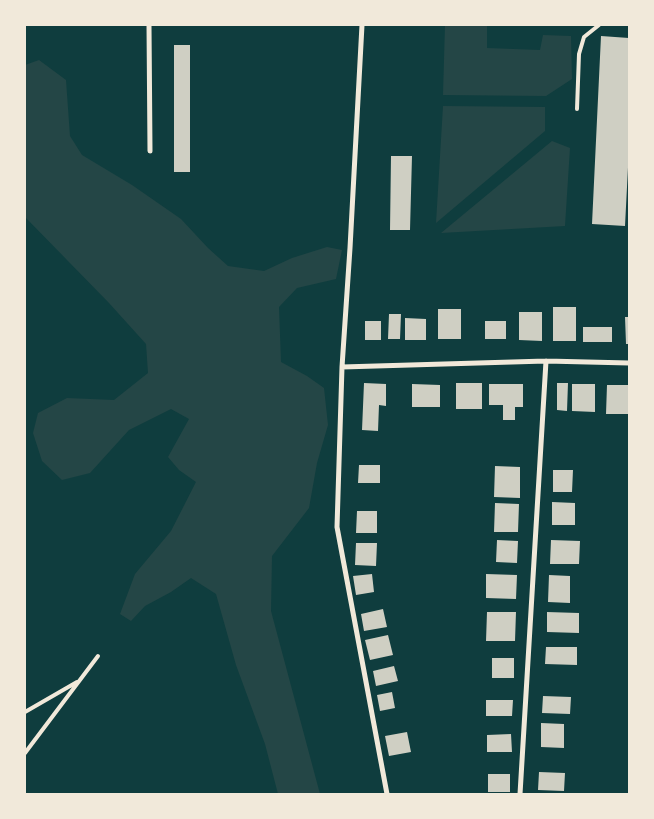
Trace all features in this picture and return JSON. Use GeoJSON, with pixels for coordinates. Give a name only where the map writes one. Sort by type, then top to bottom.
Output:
{"type":"FeatureCollection","features":[{"type":"Feature","properties":{"kind":"street"},"geometry":{"type":"LineString","coordinates":[[150,25],[150,152]]}},
{"type":"Feature","properties":{"kind":"street"},"geometry":{"type":"LineString","coordinates":[[362,25],[342,367],[337,527],[388,794]]}},
{"type":"Feature","properties":{"kind":"street"},"geometry":{"type":"LineString","coordinates":[[342,367],[546,361],[629,364]]}},
{"type":"Feature","properties":{"kind":"street"},"geometry":{"type":"LineString","coordinates":[[520,794],[546,361]]}},
{"type":"Feature","properties":{"kind":"lane"},"geometry":{"type":"LineString","coordinates":[[578,108],[579,54],[584,37],[599,25]]}},
{"type":"Feature","properties":{"kind":"lane"},"geometry":{"type":"LineString","coordinates":[[25,753],[98,656]]}},
{"type":"Feature","properties":{"kind":"lane"},"geometry":{"type":"LineString","coordinates":[[25,712],[79,681]]}},
{"type":"Feature","properties":{"kind":"shaded area"},"geometry":{"type":"Polygon","coordinates":[[[445,25],[487,25],[487,48],[540,50],[543,35],[571,36],[572,79],[546,96],[443,95],[445,25]]]}},
{"type":"Feature","properties":{"kind":"shaded area"},"geometry":{"type":"Polygon","coordinates":[[[39,60],[66,80],[70,136],[82,155],[132,185],[181,219],[228,266],[264,271],[292,258],[327,247],[342,250],[336,279],[297,288],[279,307],[281,362],[324,388],[328,425],[317,463],[309,508],[272,556],[271,611],[320,794],[278,794],[265,744],[236,665],[216,594],[191,578],[171,592],[145,606],[131,621],[120,614],[135,574],[171,531],[196,482],[179,470],[168,457],[189,419],[171,409],[129,430],[90,473],[62,480],[42,461],[33,433],[38,413],[67,398],[114,400],[148,373],[146,344],[25,217],[25,65],[39,60]]]}},
{"type":"Feature","properties":{"kind":"shaded area"},"geometry":{"type":"Polygon","coordinates":[[[443,106],[545,107],[545,131],[436,223],[443,106]]]}},
{"type":"Feature","properties":{"kind":"shaded area"},"geometry":{"type":"Polygon","coordinates":[[[552,141],[570,148],[565,226],[441,233],[552,141]]]}},
{"type":"Feature","properties":{"kind":"building"},"geometry":{"type":"Polygon","coordinates":[[[601,36],[629,38],[629,148],[625,226],[592,224],[601,36]]]}},
{"type":"Feature","properties":{"kind":"building"},"geometry":{"type":"Polygon","coordinates":[[[174,45],[190,45],[190,172],[174,172],[174,45]]]}},
{"type":"Feature","properties":{"kind":"building"},"geometry":{"type":"Polygon","coordinates":[[[391,156],[412,156],[410,230],[390,230],[391,156]]]}},
{"type":"Feature","properties":{"kind":"building"},"geometry":{"type":"Polygon","coordinates":[[[553,307],[576,307],[576,341],[553,341],[553,307]]]}},
{"type":"Feature","properties":{"kind":"building"},"geometry":{"type":"Polygon","coordinates":[[[438,309],[461,309],[461,339],[438,339],[438,309]]]}},
{"type":"Feature","properties":{"kind":"building"},"geometry":{"type":"Polygon","coordinates":[[[519,312],[542,312],[542,341],[519,340],[519,312]]]}},
{"type":"Feature","properties":{"kind":"building"},"geometry":{"type":"Polygon","coordinates":[[[389,314],[401,314],[400,339],[388,339],[389,314]]]}},
{"type":"Feature","properties":{"kind":"building"},"geometry":{"type":"Polygon","coordinates":[[[625,317],[629,317],[629,344],[626,344],[625,317]]]}},
{"type":"Feature","properties":{"kind":"building"},"geometry":{"type":"Polygon","coordinates":[[[405,318],[426,319],[426,340],[405,340],[405,318]]]}},
{"type":"Feature","properties":{"kind":"building"},"geometry":{"type":"Polygon","coordinates":[[[365,321],[381,321],[381,340],[365,340],[365,321]]]}},
{"type":"Feature","properties":{"kind":"building"},"geometry":{"type":"Polygon","coordinates":[[[485,321],[506,321],[506,339],[485,339],[485,321]]]}},
{"type":"Feature","properties":{"kind":"building"},"geometry":{"type":"Polygon","coordinates":[[[583,327],[612,327],[612,342],[583,342],[583,327]]]}},
{"type":"Feature","properties":{"kind":"building"},"geometry":{"type":"Polygon","coordinates":[[[364,383],[386,384],[386,406],[379,405],[378,431],[362,430],[364,383]]]}},
{"type":"Feature","properties":{"kind":"building"},"geometry":{"type":"Polygon","coordinates":[[[456,383],[482,383],[482,409],[456,409],[456,383]]]}},
{"type":"Feature","properties":{"kind":"building"},"geometry":{"type":"Polygon","coordinates":[[[557,383],[568,383],[567,411],[557,410],[557,383]]]}},
{"type":"Feature","properties":{"kind":"building"},"geometry":{"type":"Polygon","coordinates":[[[412,384],[440,385],[440,407],[412,407],[412,384]]]}},
{"type":"Feature","properties":{"kind":"building"},"geometry":{"type":"Polygon","coordinates":[[[489,384],[523,384],[523,407],[515,407],[515,420],[503,420],[503,405],[489,405],[489,384]]]}},
{"type":"Feature","properties":{"kind":"building"},"geometry":{"type":"Polygon","coordinates":[[[572,384],[595,384],[595,412],[572,411],[572,384]]]}},
{"type":"Feature","properties":{"kind":"building"},"geometry":{"type":"Polygon","coordinates":[[[607,385],[629,385],[629,414],[606,414],[607,385]]]}},
{"type":"Feature","properties":{"kind":"building"},"geometry":{"type":"Polygon","coordinates":[[[359,465],[380,465],[380,483],[358,483],[359,465]]]}},
{"type":"Feature","properties":{"kind":"building"},"geometry":{"type":"Polygon","coordinates":[[[495,466],[520,467],[520,498],[494,497],[495,466]]]}},
{"type":"Feature","properties":{"kind":"building"},"geometry":{"type":"Polygon","coordinates":[[[553,470],[573,470],[572,492],[553,492],[553,470]]]}},
{"type":"Feature","properties":{"kind":"building"},"geometry":{"type":"Polygon","coordinates":[[[552,502],[575,503],[575,525],[552,525],[552,502]]]}},
{"type":"Feature","properties":{"kind":"building"},"geometry":{"type":"Polygon","coordinates":[[[495,503],[519,504],[518,532],[494,532],[495,503]]]}},
{"type":"Feature","properties":{"kind":"building"},"geometry":{"type":"Polygon","coordinates":[[[357,511],[377,511],[377,533],[356,533],[357,511]]]}},
{"type":"Feature","properties":{"kind":"building"},"geometry":{"type":"Polygon","coordinates":[[[497,540],[518,541],[517,563],[496,562],[497,540]]]}},
{"type":"Feature","properties":{"kind":"building"},"geometry":{"type":"Polygon","coordinates":[[[551,540],[580,541],[579,564],[550,564],[551,540]]]}},
{"type":"Feature","properties":{"kind":"building"},"geometry":{"type":"Polygon","coordinates":[[[356,543],[377,543],[376,566],[355,565],[356,543]]]}},
{"type":"Feature","properties":{"kind":"building"},"geometry":{"type":"Polygon","coordinates":[[[372,574],[374,592],[356,595],[353,576],[372,574]]]}},
{"type":"Feature","properties":{"kind":"building"},"geometry":{"type":"Polygon","coordinates":[[[486,574],[517,575],[516,599],[486,598],[486,574]]]}},
{"type":"Feature","properties":{"kind":"building"},"geometry":{"type":"Polygon","coordinates":[[[549,575],[570,576],[570,603],[548,602],[549,575]]]}},
{"type":"Feature","properties":{"kind":"building"},"geometry":{"type":"Polygon","coordinates":[[[383,609],[387,627],[364,631],[361,614],[383,609]]]}},
{"type":"Feature","properties":{"kind":"building"},"geometry":{"type":"Polygon","coordinates":[[[487,612],[516,612],[515,641],[486,641],[487,612]]]}},
{"type":"Feature","properties":{"kind":"building"},"geometry":{"type":"Polygon","coordinates":[[[547,612],[579,613],[579,633],[547,632],[547,612]]]}},
{"type":"Feature","properties":{"kind":"building"},"geometry":{"type":"Polygon","coordinates":[[[388,635],[393,655],[370,660],[365,640],[388,635]]]}},
{"type":"Feature","properties":{"kind":"building"},"geometry":{"type":"Polygon","coordinates":[[[546,647],[577,647],[577,665],[545,664],[546,647]]]}},
{"type":"Feature","properties":{"kind":"building"},"geometry":{"type":"Polygon","coordinates":[[[492,658],[514,658],[514,678],[492,678],[492,658]]]}},
{"type":"Feature","properties":{"kind":"building"},"geometry":{"type":"Polygon","coordinates":[[[394,666],[398,681],[376,686],[373,671],[394,666]]]}},
{"type":"Feature","properties":{"kind":"building"},"geometry":{"type":"Polygon","coordinates":[[[392,692],[395,708],[380,711],[377,695],[392,692]]]}},
{"type":"Feature","properties":{"kind":"building"},"geometry":{"type":"Polygon","coordinates":[[[543,696],[571,697],[570,714],[542,713],[543,696]]]}},
{"type":"Feature","properties":{"kind":"building"},"geometry":{"type":"Polygon","coordinates":[[[486,700],[513,700],[512,716],[486,716],[486,700]]]}},
{"type":"Feature","properties":{"kind":"building"},"geometry":{"type":"Polygon","coordinates":[[[541,723],[564,724],[564,748],[541,747],[541,723]]]}},
{"type":"Feature","properties":{"kind":"building"},"geometry":{"type":"Polygon","coordinates":[[[407,732],[411,752],[389,756],[385,736],[407,732]]]}},
{"type":"Feature","properties":{"kind":"building"},"geometry":{"type":"Polygon","coordinates":[[[511,734],[512,752],[487,752],[487,735],[511,734]]]}},
{"type":"Feature","properties":{"kind":"building"},"geometry":{"type":"Polygon","coordinates":[[[539,772],[565,773],[564,791],[538,790],[539,772]]]}},
{"type":"Feature","properties":{"kind":"building"},"geometry":{"type":"Polygon","coordinates":[[[488,774],[510,774],[510,792],[488,792],[488,774]]]}}]}
